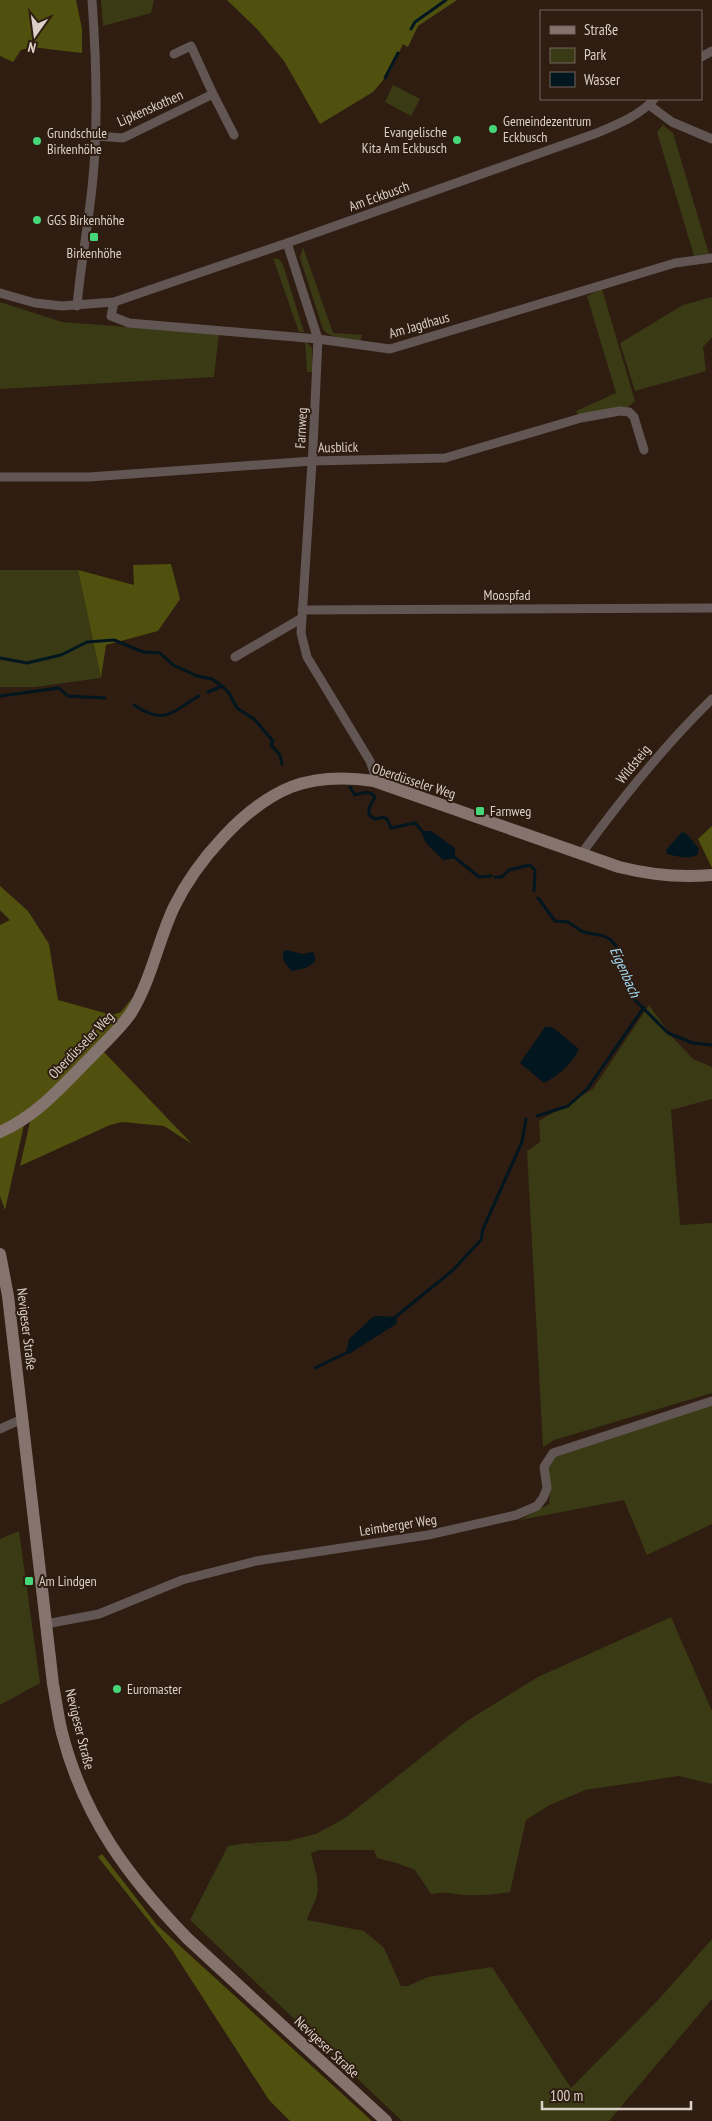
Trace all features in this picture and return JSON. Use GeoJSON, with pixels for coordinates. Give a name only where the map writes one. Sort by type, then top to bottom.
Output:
{"type":"FeatureCollection","features":[{"type":"Feature","properties":{"kind":"main road","name":"Oberdüsseler Weg"},"geometry":{"type":"LineString","coordinates":[[0,1132],[24,1119],[44,1104],[125,1020],[140,994],[174,907],[192,876],[220,842],[247,815],[290,787],[328,779],[374,781],[644,873],[668,876],[712,875]]}},
{"type":"Feature","properties":{"kind":"main road","name":"Nevigeser Straße"},"geometry":{"type":"LineString","coordinates":[[0,1254],[8,1296],[53,1684],[62,1733],[79,1784],[103,1834],[118,1858],[161,1911],[188,1939],[386,2121]]}},
{"type":"Feature","properties":{"kind":"street"},"geometry":{"type":"LineString","coordinates":[[77,306],[80,269],[90,205],[96,136],[95,42],[92,0]]}},
{"type":"Feature","properties":{"kind":"street"},"geometry":{"type":"LineString","coordinates":[[174,54],[191,46],[234,134]]}},
{"type":"Feature","properties":{"kind":"street","name":"Lipkenskothen"},"geometry":{"type":"LineString","coordinates":[[96,136],[123,138],[213,94]]}},
{"type":"Feature","properties":{"kind":"street"},"geometry":{"type":"LineString","coordinates":[[651,102],[672,122],[712,139]]}},
{"type":"Feature","properties":{"kind":"street","name":"Am Eckbusch"},"geometry":{"type":"LineString","coordinates":[[109,303],[288,244],[597,133],[615,125],[651,102]]}},
{"type":"Feature","properties":{"kind":"street","name":"Farnweg"},"geometry":{"type":"LineString","coordinates":[[288,244],[318,339],[301,633],[307,657],[370,762],[374,772],[374,781]]}},
{"type":"Feature","properties":{"kind":"street","name":"Am Jagdhaus"},"geometry":{"type":"LineString","coordinates":[[109,303],[111,316],[129,323],[318,339],[390,349],[675,263],[712,258]]}},
{"type":"Feature","properties":{"kind":"street"},"geometry":{"type":"LineString","coordinates":[[0,293],[44,304],[77,306],[109,303]]}},
{"type":"Feature","properties":{"kind":"street","name":"Ausblick"},"geometry":{"type":"LineString","coordinates":[[0,477],[89,478],[312,461],[445,458],[581,418],[620,411],[629,412],[634,417],[644,450]]}},
{"type":"Feature","properties":{"kind":"street","name":"Moospfad"},"geometry":{"type":"LineString","coordinates":[[302,614],[712,608]]}},
{"type":"Feature","properties":{"kind":"street"},"geometry":{"type":"LineString","coordinates":[[235,657],[302,614]]}},
{"type":"Feature","properties":{"kind":"street","name":"Wildsteig"},"geometry":{"type":"LineString","coordinates":[[582,853],[641,774],[679,731],[712,699]]}},
{"type":"Feature","properties":{"kind":"street","name":"Leimberger Weg"},"geometry":{"type":"LineString","coordinates":[[46,1624],[99,1614],[182,1580],[256,1561],[428,1535],[516,1515],[537,1506],[543,1498],[547,1488],[544,1467],[553,1453],[712,1401]]}},
{"type":"Feature","properties":{"kind":"street"},"geometry":{"type":"LineString","coordinates":[[0,1429],[22,1420]]}},
{"type":"Feature","properties":{"kind":"green space"},"geometry":{"type":"Polygon","coordinates":[[[101,0],[154,0],[151,13],[103,26],[101,0]]]}},
{"type":"Feature","properties":{"kind":"green space"},"geometry":{"type":"Polygon","coordinates":[[[393,85],[420,99],[411,116],[385,102],[393,85]]]}},
{"type":"Feature","properties":{"kind":"green space"},"geometry":{"type":"Polygon","coordinates":[[[663,125],[673,133],[709,254],[694,256],[657,132],[663,125]]]}},
{"type":"Feature","properties":{"kind":"green space"},"geometry":{"type":"Polygon","coordinates":[[[303,247],[333,333],[362,335],[360,341],[335,337],[323,329],[300,258],[303,247]]]}},
{"type":"Feature","properties":{"kind":"green space"},"geometry":{"type":"Polygon","coordinates":[[[273,258],[279,259],[283,265],[304,332],[299,332],[273,258]]]}},
{"type":"Feature","properties":{"kind":"green space"},"geometry":{"type":"Polygon","coordinates":[[[602,289],[635,401],[628,407],[578,416],[576,411],[616,393],[587,296],[602,289]]]}},
{"type":"Feature","properties":{"kind":"green space"},"geometry":{"type":"Polygon","coordinates":[[[712,297],[712,337],[703,347],[706,371],[635,391],[620,343],[683,305],[712,297]]]}},
{"type":"Feature","properties":{"kind":"green space"},"geometry":{"type":"Polygon","coordinates":[[[0,302],[62,322],[219,334],[214,377],[0,389],[0,302]]]}},
{"type":"Feature","properties":{"kind":"green space"},"geometry":{"type":"Polygon","coordinates":[[[305,341],[312,348],[313,372],[307,372],[305,341]]]}},
{"type":"Feature","properties":{"kind":"green space"},"geometry":{"type":"Polygon","coordinates":[[[0,570],[78,570],[101,678],[35,687],[0,687],[0,570]]]}},
{"type":"Feature","properties":{"kind":"green space"},"geometry":{"type":"Polygon","coordinates":[[[649,1005],[672,1037],[693,1059],[712,1067],[712,1099],[671,1110],[680,1225],[712,1223],[712,1393],[554,1440],[543,1447],[527,1151],[540,1142],[539,1121],[593,1089],[649,1005]]]}},
{"type":"Feature","properties":{"kind":"green space"},"geometry":{"type":"Polygon","coordinates":[[[712,1403],[712,1524],[647,1555],[624,1500],[520,1520],[549,1504],[550,1486],[547,1471],[559,1452],[712,1403]]]}},
{"type":"Feature","properties":{"kind":"green space"},"geometry":{"type":"Polygon","coordinates":[[[19,1531],[40,1683],[0,1705],[0,1539],[19,1531]]]}},
{"type":"Feature","properties":{"kind":"green space"},"geometry":{"type":"Polygon","coordinates":[[[671,1617],[712,1711],[712,1784],[679,1776],[585,1790],[548,1806],[526,1820],[510,1892],[477,1895],[431,1894],[415,1870],[377,1858],[374,1850],[319,1850],[311,1853],[318,1887],[316,1898],[307,1920],[364,1931],[384,1948],[401,1986],[408,1986],[428,1977],[492,1967],[571,2088],[660,1998],[712,1939],[712,1999],[609,2121],[402,2121],[190,1920],[228,1846],[246,1843],[273,1847],[250,1843],[288,1841],[316,1834],[345,1818],[467,1721],[538,1677],[671,1617]]]}},
{"type":"Feature","properties":{"kind":"shaded area"},"geometry":{"type":"Polygon","coordinates":[[[0,0],[76,0],[82,29],[82,53],[31,47],[21,50],[13,62],[0,56],[0,0]]]}},
{"type":"Feature","properties":{"kind":"shaded area"},"geometry":{"type":"Polygon","coordinates":[[[227,0],[457,0],[418,26],[408,47],[403,44],[390,72],[373,92],[320,124],[284,61],[257,29],[227,0]]]}},
{"type":"Feature","properties":{"kind":"shaded area"},"geometry":{"type":"Polygon","coordinates":[[[171,564],[180,599],[158,631],[106,645],[101,678],[78,570],[134,585],[133,565],[171,564]]]}},
{"type":"Feature","properties":{"kind":"shaded area"},"geometry":{"type":"Polygon","coordinates":[[[712,826],[712,868],[698,839],[712,826]]]}},
{"type":"Feature","properties":{"kind":"shaded area"},"geometry":{"type":"Polygon","coordinates":[[[0,886],[28,911],[49,944],[58,1000],[112,1015],[121,1012],[133,997],[124,1015],[35,1106],[0,1127],[0,925],[10,920],[0,910],[0,886]]]}},
{"type":"Feature","properties":{"kind":"shaded area"},"geometry":{"type":"Polygon","coordinates":[[[103,1051],[192,1144],[164,1126],[122,1122],[110,1125],[20,1166],[30,1122],[103,1051]]]}},
{"type":"Feature","properties":{"kind":"shaded area"},"geometry":{"type":"Polygon","coordinates":[[[24,1125],[5,1210],[0,1196],[0,1138],[24,1125]]]}},
{"type":"Feature","properties":{"kind":"shaded area"},"geometry":{"type":"Polygon","coordinates":[[[102,1854],[157,1925],[372,2121],[290,2121],[269,2100],[172,1950],[98,1857],[102,1854]]]}},
{"type":"Feature","properties":{"kind":"water"},"geometry":{"type":"Polygon","coordinates":[[[421,831],[431,831],[455,848],[455,858],[443,860],[426,843],[421,831]]]}},
{"type":"Feature","properties":{"kind":"water"},"geometry":{"type":"Polygon","coordinates":[[[682,832],[687,834],[699,849],[697,855],[678,857],[667,854],[666,850],[682,832]]]}},
{"type":"Feature","properties":{"kind":"water"},"geometry":{"type":"Polygon","coordinates":[[[284,951],[302,954],[313,952],[315,962],[306,968],[292,971],[283,959],[284,951]]]}},
{"type":"Feature","properties":{"kind":"water"},"geometry":{"type":"Polygon","coordinates":[[[545,1027],[552,1027],[579,1049],[564,1069],[544,1083],[520,1063],[545,1027]]]}},
{"type":"Feature","properties":{"kind":"water"},"geometry":{"type":"Polygon","coordinates":[[[373,1317],[395,1317],[397,1320],[396,1324],[349,1354],[346,1353],[349,1339],[373,1317]]]}},
{"type":"Feature","properties":{"kind":"waterway"},"geometry":{"type":"LineString","coordinates":[[411,29],[415,22],[446,0]]}},
{"type":"Feature","properties":{"kind":"waterway"},"geometry":{"type":"LineString","coordinates":[[385,78],[398,53]]}},
{"type":"Feature","properties":{"kind":"waterway"},"geometry":{"type":"LineString","coordinates":[[0,658],[27,663],[61,655],[87,642],[114,640],[143,652],[160,653],[173,665],[197,676],[212,679],[222,686]]}},
{"type":"Feature","properties":{"kind":"waterway","name":"Eigenbach"},"geometry":{"type":"LineString","coordinates":[[208,692],[222,686],[229,693],[237,708],[255,720],[273,741],[271,745],[280,755],[282,764]]}},
{"type":"Feature","properties":{"kind":"waterway","name":"Eigenbach"},"geometry":{"type":"LineString","coordinates":[[0,696],[59,688],[68,696],[105,698]]}},
{"type":"Feature","properties":{"kind":"waterway","name":"Eigenbach"},"geometry":{"type":"LineString","coordinates":[[134,705],[153,715],[161,716],[174,711],[199,696]]}},
{"type":"Feature","properties":{"kind":"waterway","name":"Eigenbach"},"geometry":{"type":"LineString","coordinates":[[350,787],[355,795],[368,793],[375,797],[369,808],[369,815],[375,819],[383,817],[387,819],[391,828],[415,823],[423,832]]}},
{"type":"Feature","properties":{"kind":"waterway","name":"Eigenbach"},"geometry":{"type":"LineString","coordinates":[[453,856],[479,877],[491,876]]}},
{"type":"Feature","properties":{"kind":"waterway","name":"Eigenbach"},"geometry":{"type":"LineString","coordinates":[[495,877],[502,877],[509,870],[530,865],[535,870],[534,891]]}},
{"type":"Feature","properties":{"kind":"waterway","name":"Eigenbach"},"geometry":{"type":"LineString","coordinates":[[538,898],[555,921],[568,922],[583,932],[604,936],[611,940],[616,946],[621,967],[627,975],[634,999],[668,1033],[693,1043],[712,1045]]}},
{"type":"Feature","properties":{"kind":"waterway"},"geometry":{"type":"LineString","coordinates":[[537,1116],[568,1106],[588,1088],[644,1007]]}},
{"type":"Feature","properties":{"kind":"waterway"},"geometry":{"type":"LineString","coordinates":[[393,1319],[453,1270],[481,1240],[483,1229],[522,1142],[526,1119]]}},
{"type":"Feature","properties":{"kind":"waterway"},"geometry":{"type":"LineString","coordinates":[[315,1368],[348,1352]]}},
{"type":"Feature","properties":{"kind":"place","name":"Gemeindezentrum Eckbusch"},"geometry":{"type":"Point","coordinates":[493,129]}},
{"type":"Feature","properties":{"kind":"place","name":"Evangelische Kita Am Eckbusch"},"geometry":{"type":"Point","coordinates":[457,140]}},
{"type":"Feature","properties":{"kind":"place","name":"Grundschule Birkenhöhe"},"geometry":{"type":"Point","coordinates":[37,141]}},
{"type":"Feature","properties":{"kind":"place","name":"GGS Birkenhöhe"},"geometry":{"type":"Point","coordinates":[37,220]}},
{"type":"Feature","properties":{"kind":"place","name":"Birkenhöhe"},"geometry":{"type":"Point","coordinates":[94,237]}},
{"type":"Feature","properties":{"kind":"place","name":"Farnweg"},"geometry":{"type":"Point","coordinates":[480,811]}},
{"type":"Feature","properties":{"kind":"place","name":"Am Lindgen"},"geometry":{"type":"Point","coordinates":[29,1581]}},
{"type":"Feature","properties":{"kind":"place","name":"Euromaster"},"geometry":{"type":"Point","coordinates":[117,1689]}}]}
